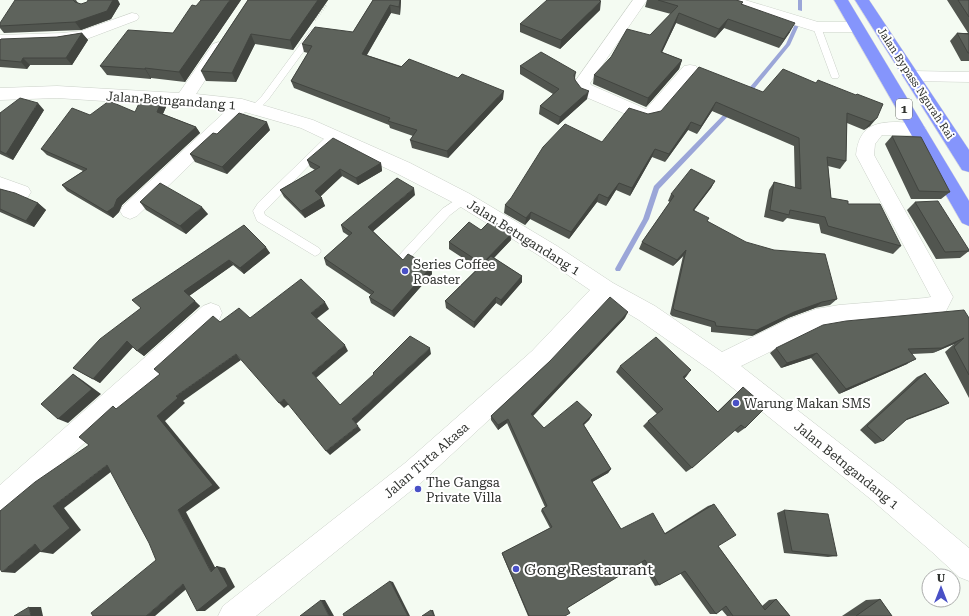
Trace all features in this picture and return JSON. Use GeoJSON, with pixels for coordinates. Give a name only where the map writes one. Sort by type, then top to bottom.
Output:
{"type":"FeatureCollection","features":[{"type":"Feature","properties":{"kind":"highway","name":"Jalan Bypass Ngurah Rai"},"geometry":{"type":"LineString","coordinates":[[840,0],[969,218]]}},
{"type":"Feature","properties":{"kind":"highway","name":"Jalan Bypass Ngurah Rai"},"geometry":{"type":"LineString","coordinates":[[862,0],[969,165]]}},
{"type":"Feature","properties":{"kind":"street"},"geometry":{"type":"LineString","coordinates":[[640,0],[582,83],[583,87],[600,97],[646,115],[651,114],[690,70]]}},
{"type":"Feature","properties":{"kind":"street"},"geometry":{"type":"LineString","coordinates":[[730,0],[817,27],[855,27]]}},
{"type":"Feature","properties":{"kind":"street"},"geometry":{"type":"LineString","coordinates":[[0,40],[62,38],[84,35],[132,17]]}},
{"type":"Feature","properties":{"kind":"street"},"geometry":{"type":"LineString","coordinates":[[184,99],[228,33]]}},
{"type":"Feature","properties":{"kind":"street"},"geometry":{"type":"LineString","coordinates":[[911,76],[969,77]]}},
{"type":"Feature","properties":{"kind":"street","name":"Jalan Betngandang 1"},"geometry":{"type":"LineString","coordinates":[[0,94],[57,92],[184,99],[248,107],[307,124],[403,168],[463,199],[550,252],[605,289],[647,313],[721,364],[882,492],[942,542],[969,567]]}},
{"type":"Feature","properties":{"kind":"street"},"geometry":{"type":"LineString","coordinates":[[130,211],[248,107]]}},
{"type":"Feature","properties":{"kind":"street"},"geometry":{"type":"LineString","coordinates":[[721,364],[797,326],[816,319],[839,315],[924,308],[937,305],[941,301],[942,297],[865,155],[866,143],[876,130],[884,128],[917,129]]}},
{"type":"Feature","properties":{"kind":"street"},"geometry":{"type":"LineString","coordinates":[[0,184],[21,192]]}},
{"type":"Feature","properties":{"kind":"street","name":"Jalan Tirta Akasa"},"geometry":{"type":"LineString","coordinates":[[233,616],[414,472],[540,358],[605,289]]}},
{"type":"Feature","properties":{"kind":"street"},"geometry":{"type":"LineString","coordinates":[[0,503],[211,313]]}},
{"type":"Feature","properties":{"kind":"lane"},"geometry":{"type":"LineString","coordinates":[[817,27],[835,76]]}},
{"type":"Feature","properties":{"kind":"lane"},"geometry":{"type":"LineString","coordinates":[[248,107],[265,98],[316,28]]}},
{"type":"Feature","properties":{"kind":"lane"},"geometry":{"type":"LineString","coordinates":[[315,251],[261,218],[258,211],[333,135]]}},
{"type":"Feature","properties":{"kind":"lane"},"geometry":{"type":"LineString","coordinates":[[405,256],[446,212],[463,199]]}},
{"type":"Feature","properties":{"kind":"path"},"geometry":{"type":"LineString","coordinates":[[316,28],[314,22],[326,4]]}},
{"type":"Feature","properties":{"kind":"building"},"geometry":{"type":"Polygon","coordinates":[[[15,0],[73,0],[81,4],[87,2],[88,0],[113,0],[107,11],[75,22],[0,26],[0,23],[15,0]]]}},
{"type":"Feature","properties":{"kind":"building"},"geometry":{"type":"Polygon","coordinates":[[[201,0],[230,0],[179,72],[145,68],[100,66],[128,30],[173,33],[192,5],[196,6],[201,0]]]}},
{"type":"Feature","properties":{"kind":"building"},"geometry":{"type":"Polygon","coordinates":[[[248,0],[318,0],[290,40],[251,34],[232,73],[201,71],[248,0]]]}},
{"type":"Feature","properties":{"kind":"building"},"geometry":{"type":"Polygon","coordinates":[[[373,0],[400,0],[399,7],[390,5],[362,54],[401,67],[409,59],[458,78],[462,74],[504,91],[447,151],[410,140],[417,130],[388,121],[390,118],[291,81],[312,46],[302,44],[315,27],[353,32],[373,0]]]}},
{"type":"Feature","properties":{"kind":"building"},"geometry":{"type":"Polygon","coordinates":[[[547,0],[601,1],[561,40],[520,24],[547,0]]]}},
{"type":"Feature","properties":{"kind":"building"},"geometry":{"type":"Polygon","coordinates":[[[658,0],[736,0],[743,2],[741,4],[795,23],[784,39],[728,19],[719,29],[679,13],[661,52],[682,60],[648,98],[594,75],[611,57],[627,29],[650,35],[678,6],[658,0]]]}},
{"type":"Feature","properties":{"kind":"building"},"geometry":{"type":"Polygon","coordinates":[[[958,0],[969,0],[969,17],[958,0]]]}},
{"type":"Feature","properties":{"kind":"building"},"geometry":{"type":"Polygon","coordinates":[[[82,33],[66,58],[23,58],[21,62],[0,60],[1,39],[57,37],[82,33]]]}},
{"type":"Feature","properties":{"kind":"building"},"geometry":{"type":"Polygon","coordinates":[[[957,33],[969,34],[969,53],[968,53],[957,33]]]}},
{"type":"Feature","properties":{"kind":"building"},"geometry":{"type":"Polygon","coordinates":[[[541,52],[576,72],[574,75],[575,80],[581,88],[589,91],[560,117],[540,106],[559,89],[520,66],[541,52]]]}},
{"type":"Feature","properties":{"kind":"building"},"geometry":{"type":"Polygon","coordinates":[[[699,67],[763,92],[783,69],[816,83],[818,80],[883,104],[877,118],[871,122],[847,113],[846,161],[827,157],[831,198],[848,201],[848,204],[880,204],[901,246],[828,226],[825,217],[790,210],[789,215],[770,210],[774,182],[801,189],[799,138],[716,102],[701,126],[691,122],[669,154],[655,149],[632,188],[619,183],[608,198],[599,194],[571,232],[531,212],[526,218],[505,205],[543,147],[565,124],[602,142],[629,108],[648,114],[661,111],[699,67]]]}},
{"type":"Feature","properties":{"kind":"building"},"geometry":{"type":"Polygon","coordinates":[[[20,98],[38,103],[6,154],[0,151],[0,113],[20,98]]]}},
{"type":"Feature","properties":{"kind":"building"},"geometry":{"type":"Polygon","coordinates":[[[141,99],[162,100],[157,112],[196,127],[117,199],[114,207],[107,212],[62,185],[87,169],[41,149],[72,108],[90,115],[109,101],[135,112],[141,99]]]}},
{"type":"Feature","properties":{"kind":"building"},"geometry":{"type":"Polygon","coordinates":[[[239,113],[267,122],[222,167],[190,154],[213,133],[217,134],[239,113]]]}},
{"type":"Feature","properties":{"kind":"building"},"geometry":{"type":"Polygon","coordinates":[[[892,136],[921,137],[950,192],[919,191],[892,136]]]}},
{"type":"Feature","properties":{"kind":"building"},"geometry":{"type":"Polygon","coordinates":[[[333,138],[381,163],[356,178],[340,169],[315,191],[322,198],[301,211],[280,190],[320,167],[307,160],[333,138]]]}},
{"type":"Feature","properties":{"kind":"building"},"geometry":{"type":"Polygon","coordinates":[[[691,169],[715,181],[693,210],[709,218],[707,221],[746,242],[774,250],[825,254],[837,299],[822,302],[794,312],[757,330],[716,326],[715,322],[675,310],[673,308],[686,250],[677,260],[642,242],[674,196],[671,194],[691,169]]]}},
{"type":"Feature","properties":{"kind":"building"},"geometry":{"type":"Polygon","coordinates":[[[397,178],[414,188],[368,227],[403,260],[408,254],[431,267],[392,311],[369,297],[374,292],[324,258],[352,233],[341,225],[397,178]]]}},
{"type":"Feature","properties":{"kind":"building"},"geometry":{"type":"Polygon","coordinates":[[[160,183],[202,207],[180,226],[140,202],[160,183]]]}},
{"type":"Feature","properties":{"kind":"building"},"geometry":{"type":"Polygon","coordinates":[[[0,189],[15,193],[38,203],[26,221],[0,209],[0,189]]]}},
{"type":"Feature","properties":{"kind":"building"},"geometry":{"type":"Polygon","coordinates":[[[938,201],[969,251],[945,252],[915,202],[938,201]]]}},
{"type":"Feature","properties":{"kind":"building"},"geometry":{"type":"Polygon","coordinates":[[[491,220],[512,233],[482,264],[449,242],[469,222],[481,230],[491,220]]]}},
{"type":"Feature","properties":{"kind":"building"},"geometry":{"type":"Polygon","coordinates":[[[244,225],[266,247],[240,268],[229,260],[184,291],[195,301],[137,351],[127,341],[93,379],[73,368],[100,339],[141,308],[132,300],[244,225]]]}},
{"type":"Feature","properties":{"kind":"building"},"geometry":{"type":"Polygon","coordinates":[[[491,256],[522,276],[501,300],[496,297],[474,322],[445,301],[491,256]]]}},
{"type":"Feature","properties":{"kind":"building"},"geometry":{"type":"Polygon","coordinates":[[[301,279],[325,302],[311,313],[345,345],[312,373],[340,405],[374,374],[373,373],[410,336],[430,348],[352,419],[358,426],[326,451],[284,399],[279,403],[236,354],[176,396],[178,398],[157,416],[213,485],[178,510],[211,572],[217,566],[228,586],[197,611],[183,584],[146,616],[93,616],[91,613],[156,560],[149,543],[107,465],[53,506],[70,528],[41,552],[35,544],[2,572],[0,569],[0,511],[35,482],[89,445],[79,437],[113,406],[116,409],[160,374],[154,369],[213,316],[220,322],[239,308],[250,318],[301,279]]]}},
{"type":"Feature","properties":{"kind":"building"},"geometry":{"type":"Polygon","coordinates":[[[610,297],[628,312],[531,414],[544,428],[577,401],[592,415],[583,424],[611,469],[591,480],[621,529],[653,513],[665,534],[714,504],[736,535],[718,546],[765,610],[776,599],[790,616],[733,616],[726,606],[716,614],[685,571],[659,585],[645,560],[567,608],[570,613],[565,616],[529,616],[502,553],[552,527],[542,509],[547,506],[508,419],[498,425],[491,416],[550,361],[610,297]]]}},
{"type":"Feature","properties":{"kind":"building"},"geometry":{"type":"Polygon","coordinates":[[[964,310],[969,318],[969,375],[954,347],[964,338],[942,348],[908,349],[916,359],[846,389],[817,353],[787,363],[776,348],[823,325],[846,321],[964,310]]]}},
{"type":"Feature","properties":{"kind":"building"},"geometry":{"type":"Polygon","coordinates":[[[656,337],[691,370],[683,377],[718,412],[743,387],[766,407],[745,428],[741,425],[692,468],[648,421],[663,409],[620,366],[656,337]]]}},
{"type":"Feature","properties":{"kind":"building"},"geometry":{"type":"Polygon","coordinates":[[[925,373],[949,403],[907,419],[883,441],[867,426],[925,373]]]}},
{"type":"Feature","properties":{"kind":"building"},"geometry":{"type":"Polygon","coordinates":[[[73,374],[92,389],[58,419],[41,404],[73,374]]]}},
{"type":"Feature","properties":{"kind":"building"},"geometry":{"type":"Polygon","coordinates":[[[784,510],[828,514],[837,556],[792,551],[784,510]]]}},
{"type":"Feature","properties":{"kind":"building"},"geometry":{"type":"Polygon","coordinates":[[[390,581],[408,616],[344,616],[343,614],[390,581]]]}},
{"type":"Feature","properties":{"kind":"building"},"geometry":{"type":"Polygon","coordinates":[[[880,599],[892,616],[856,616],[880,599]]]}},
{"type":"Feature","properties":{"kind":"building"},"geometry":{"type":"Polygon","coordinates":[[[321,600],[329,616],[300,616],[321,600]]]}},
{"type":"Feature","properties":{"kind":"building"},"geometry":{"type":"Polygon","coordinates":[[[29,607],[31,616],[14,616],[29,607]]]}},
{"type":"Feature","properties":{"kind":"building"},"geometry":{"type":"Polygon","coordinates":[[[431,610],[434,616],[422,616],[431,610]]]}},
{"type":"Feature","properties":{"kind":"waterway"},"geometry":{"type":"LineString","coordinates":[[800,0],[800,10]]}},
{"type":"Feature","properties":{"kind":"waterway"},"geometry":{"type":"LineString","coordinates":[[747,94],[788,44],[797,25]]}},
{"type":"Feature","properties":{"kind":"waterway"},"geometry":{"type":"LineString","coordinates":[[618,269],[646,219],[656,188],[731,110]]}},
{"type":"Feature","properties":{"kind":"place","name":"Series Coffee Roaster"},"geometry":{"type":"Point","coordinates":[405,271]}},
{"type":"Feature","properties":{"kind":"place","name":"Warung Makan SMS"},"geometry":{"type":"Point","coordinates":[736,403]}},
{"type":"Feature","properties":{"kind":"place","name":"The Gangsa Private Villa"},"geometry":{"type":"Point","coordinates":[418,489]}},
{"type":"Feature","properties":{"kind":"place","name":"Gong Restaurant"},"geometry":{"type":"Point","coordinates":[516,569]}}]}
